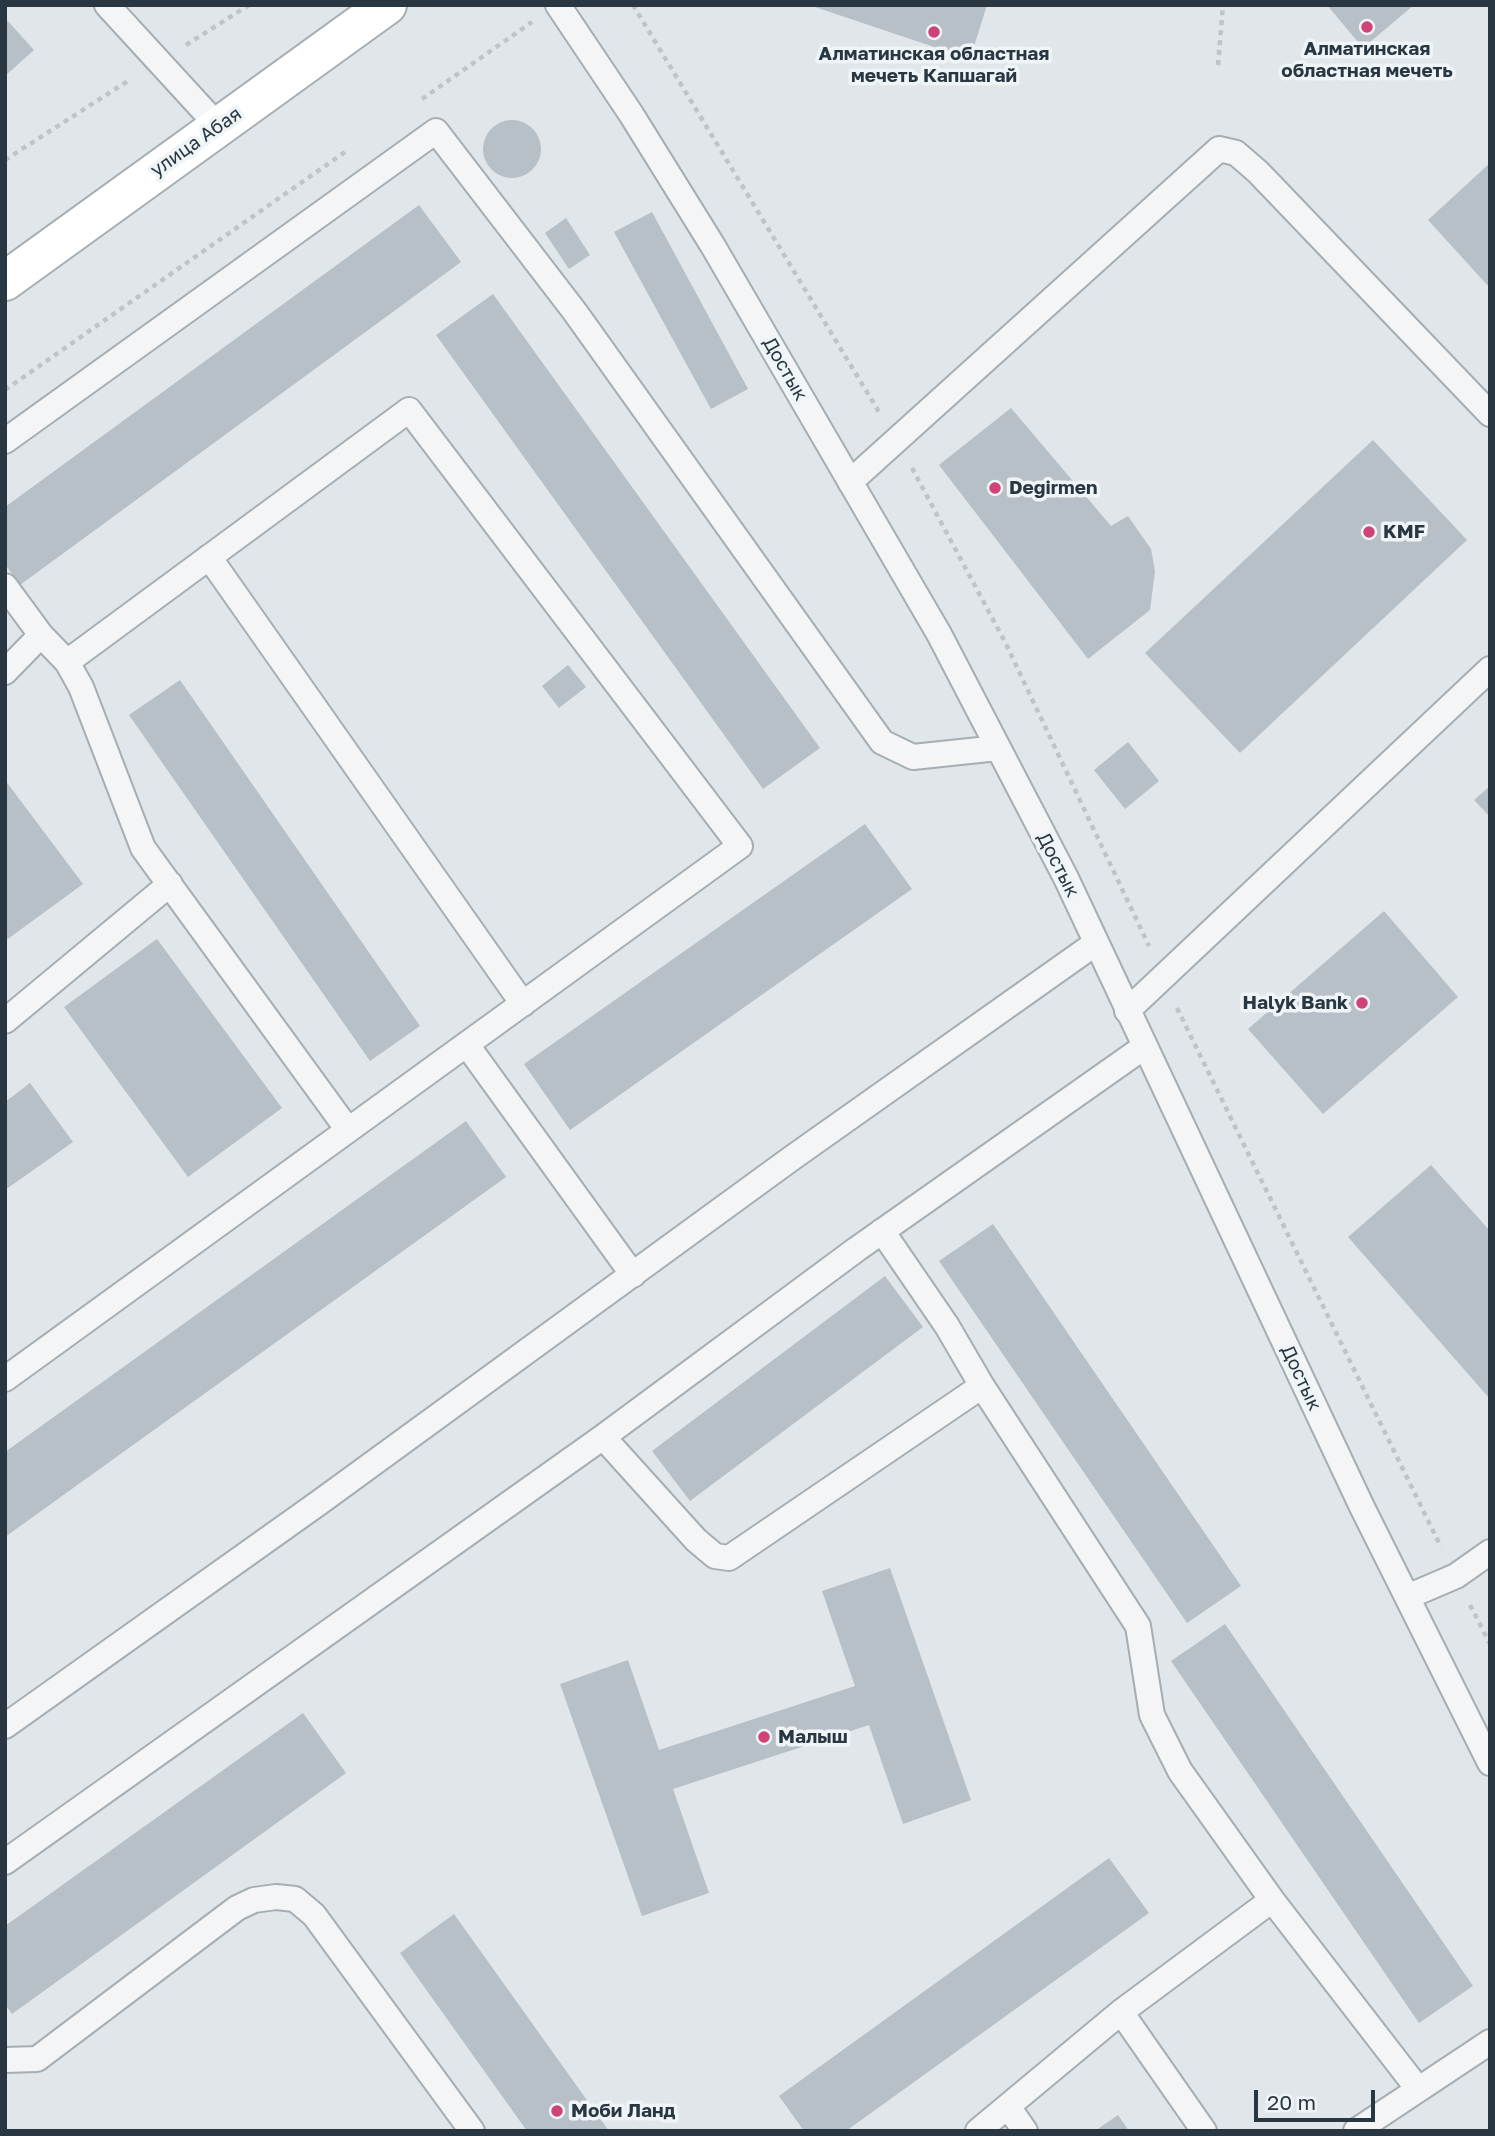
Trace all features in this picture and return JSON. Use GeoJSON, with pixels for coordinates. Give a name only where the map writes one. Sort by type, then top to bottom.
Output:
{"type":"FeatureCollection","features":[{"type":"Feature","properties":{"kind":"street","name":"улица Абая"},"geometry":{"type":"LineString","coordinates":[[5,281],[387,5]]}},
{"type":"Feature","properties":{"kind":"lane"},"geometry":{"type":"LineString","coordinates":[[107,5],[218,126]]}},
{"type":"Feature","properties":{"kind":"lane","name":"Достык"},"geometry":{"type":"LineString","coordinates":[[548,11],[631,114],[713,246],[939,634],[1096,943],[1490,1763]]}},
{"type":"Feature","properties":{"kind":"lane"},"geometry":{"type":"LineString","coordinates":[[5,441],[436,131],[583,324],[882,743],[913,757],[998,748]]}},
{"type":"Feature","properties":{"kind":"lane"},"geometry":{"type":"LineString","coordinates":[[850,482],[1219,149],[1236,153],[1258,172],[1490,414]]}},
{"type":"Feature","properties":{"kind":"lane"},"geometry":{"type":"LineString","coordinates":[[5,1379],[740,846],[409,410],[67,662]]}},
{"type":"Feature","properties":{"kind":"lane"},"geometry":{"type":"LineString","coordinates":[[209,557],[523,1004]]}},
{"type":"Feature","properties":{"kind":"lane"},"geometry":{"type":"LineString","coordinates":[[5,586],[41,635],[67,662],[93,713],[125,807],[143,848],[348,1130]]}},
{"type":"Feature","properties":{"kind":"lane"},"geometry":{"type":"LineString","coordinates":[[5,672],[41,635]]}},
{"type":"Feature","properties":{"kind":"lane"},"geometry":{"type":"LineString","coordinates":[[1128,1011],[1490,668]]}},
{"type":"Feature","properties":{"kind":"lane"},"geometry":{"type":"LineString","coordinates":[[5,1021],[170,884]]}},
{"type":"Feature","properties":{"kind":"lane"},"geometry":{"type":"LineString","coordinates":[[5,1726],[1096,943]]}},
{"type":"Feature","properties":{"kind":"lane"},"geometry":{"type":"LineString","coordinates":[[467,1045],[633,1275]]}},
{"type":"Feature","properties":{"kind":"lane"},"geometry":{"type":"LineString","coordinates":[[5,1862],[603,1437],[882,1231],[1144,1047]]}},
{"type":"Feature","properties":{"kind":"lane"},"geometry":{"type":"LineString","coordinates":[[882,1231],[947,1326],[982,1386],[1138,1626],[1152,1715],[1180,1771],[1272,1900],[1418,2089]]}},
{"type":"Feature","properties":{"kind":"lane"},"geometry":{"type":"LineString","coordinates":[[603,1437],[696,1540],[715,1556],[729,1558],[982,1386]]}},
{"type":"Feature","properties":{"kind":"lane"},"geometry":{"type":"LineString","coordinates":[[1408,1597],[1456,1576],[1490,1552]]}},
{"type":"Feature","properties":{"kind":"lane"},"geometry":{"type":"LineString","coordinates":[[5,2060],[37,2059],[237,1908],[254,1900],[276,1896],[295,1899],[314,1915],[472,2131]]}},
{"type":"Feature","properties":{"kind":"lane"},"geometry":{"type":"LineString","coordinates":[[978,2131],[1009,2108],[1121,2012],[1272,1900]]}},
{"type":"Feature","properties":{"kind":"lane"},"geometry":{"type":"LineString","coordinates":[[1121,2012],[1204,2131]]}},
{"type":"Feature","properties":{"kind":"lane"},"geometry":{"type":"LineString","coordinates":[[1356,2131],[1490,2042]]}},
{"type":"Feature","properties":{"kind":"lane"},"geometry":{"type":"LineString","coordinates":[[1009,2108],[1025,2131]]}},
{"type":"Feature","properties":{"kind":"path"},"geometry":{"type":"LineString","coordinates":[[5,160],[248,5]]}},
{"type":"Feature","properties":{"kind":"path"},"geometry":{"type":"LineString","coordinates":[[633,5],[880,414]]}},
{"type":"Feature","properties":{"kind":"path"},"geometry":{"type":"LineString","coordinates":[[1218,65],[1223,5]]}},
{"type":"Feature","properties":{"kind":"path"},"geometry":{"type":"LineString","coordinates":[[417,102],[548,11]]}},
{"type":"Feature","properties":{"kind":"path"},"geometry":{"type":"LineString","coordinates":[[5,390],[349,149]]}},
{"type":"Feature","properties":{"kind":"path"},"geometry":{"type":"LineString","coordinates":[[908,460],[1004,642],[1155,959]]}},
{"type":"Feature","properties":{"kind":"path"},"geometry":{"type":"LineString","coordinates":[[1172,997],[1490,1644]]}},
{"type":"Feature","properties":{"kind":"building","name":"Алматинская областная мечеть Капшагай"},"geometry":{"type":"Polygon","coordinates":[[[809,5],[987,5],[970,59],[809,5]]]}},
{"type":"Feature","properties":{"kind":"building","name":"Алматинская областная мечеть"},"geometry":{"type":"Polygon","coordinates":[[[1327,5],[1414,5],[1363,48],[1327,5]]]}},
{"type":"Feature","properties":{"kind":"building"},"geometry":{"type":"Polygon","coordinates":[[[5,18],[34,50],[5,76],[5,18]]]}},
{"type":"Feature","properties":{"kind":"building"},"geometry":{"type":"Polygon","coordinates":[[[506,120],[518,120],[533,128],[541,143],[541,155],[533,170],[518,178],[506,178],[491,170],[483,155],[483,143],[491,128],[506,120]]]}},
{"type":"Feature","properties":{"kind":"building"},"geometry":{"type":"Polygon","coordinates":[[[1490,163],[1490,288],[1428,220],[1490,163]]]}},
{"type":"Feature","properties":{"kind":"building"},"geometry":{"type":"Polygon","coordinates":[[[419,205],[461,262],[20,585],[5,564],[5,507],[419,205]]]}},
{"type":"Feature","properties":{"kind":"building"},"geometry":{"type":"Polygon","coordinates":[[[652,212],[748,389],[711,409],[614,232],[652,212]]]}},
{"type":"Feature","properties":{"kind":"building"},"geometry":{"type":"Polygon","coordinates":[[[566,218],[590,255],[569,269],[545,233],[566,218]]]}},
{"type":"Feature","properties":{"kind":"building"},"geometry":{"type":"Polygon","coordinates":[[[493,294],[820,748],[763,789],[436,335],[493,294]]]}},
{"type":"Feature","properties":{"kind":"building"},"geometry":{"type":"Polygon","coordinates":[[[1011,408],[1111,526],[1128,516],[1151,549],[1155,571],[1150,610],[1088,659],[939,465],[1011,408]]]}},
{"type":"Feature","properties":{"kind":"building"},"geometry":{"type":"Polygon","coordinates":[[[1373,440],[1467,540],[1240,753],[1145,653],[1373,440]]]}},
{"type":"Feature","properties":{"kind":"building"},"geometry":{"type":"Polygon","coordinates":[[[568,665],[586,687],[559,708],[542,686],[568,665]]]}},
{"type":"Feature","properties":{"kind":"building"},"geometry":{"type":"Polygon","coordinates":[[[180,680],[420,1026],[370,1061],[129,715],[180,680]]]}},
{"type":"Feature","properties":{"kind":"building"},"geometry":{"type":"Polygon","coordinates":[[[1128,742],[1159,781],[1125,809],[1094,770],[1128,742]]]}},
{"type":"Feature","properties":{"kind":"building"},"geometry":{"type":"Polygon","coordinates":[[[5,780],[83,884],[5,941],[5,780]]]}},
{"type":"Feature","properties":{"kind":"building"},"geometry":{"type":"Polygon","coordinates":[[[1490,786],[1490,817],[1474,800],[1490,786]]]}},
{"type":"Feature","properties":{"kind":"building"},"geometry":{"type":"Polygon","coordinates":[[[865,824],[912,889],[570,1130],[524,1064],[865,824]]]}},
{"type":"Feature","properties":{"kind":"building"},"geometry":{"type":"Polygon","coordinates":[[[1384,911],[1458,997],[1323,1114],[1248,1029],[1384,911]]]}},
{"type":"Feature","properties":{"kind":"building"},"geometry":{"type":"Polygon","coordinates":[[[157,939],[282,1108],[188,1177],[64,1007],[157,939]]]}},
{"type":"Feature","properties":{"kind":"building"},"geometry":{"type":"Polygon","coordinates":[[[30,1083],[73,1142],[5,1190],[5,1102],[30,1083]]]}},
{"type":"Feature","properties":{"kind":"building"},"geometry":{"type":"Polygon","coordinates":[[[466,1121],[506,1177],[5,1537],[5,1452],[466,1121]]]}},
{"type":"Feature","properties":{"kind":"building"},"geometry":{"type":"Polygon","coordinates":[[[1431,1165],[1490,1231],[1490,1399],[1348,1237],[1431,1165]]]}},
{"type":"Feature","properties":{"kind":"building"},"geometry":{"type":"Polygon","coordinates":[[[993,1224],[1241,1586],[1187,1623],[939,1261],[993,1224]]]}},
{"type":"Feature","properties":{"kind":"building"},"geometry":{"type":"Polygon","coordinates":[[[885,1276],[923,1327],[690,1501],[652,1451],[885,1276]]]}},
{"type":"Feature","properties":{"kind":"building","name":"Малыш"},"geometry":{"type":"Polygon","coordinates":[[[890,1568],[971,1800],[903,1824],[869,1725],[673,1789],[709,1893],[642,1916],[560,1684],[628,1660],[659,1750],[855,1686],[822,1591],[890,1568]]]}},
{"type":"Feature","properties":{"kind":"building"},"geometry":{"type":"Polygon","coordinates":[[[1225,1624],[1473,1986],[1419,2023],[1171,1661],[1225,1624]]]}},
{"type":"Feature","properties":{"kind":"building"},"geometry":{"type":"Polygon","coordinates":[[[303,1713],[346,1773],[12,2014],[5,2004],[5,1926],[303,1713]]]}},
{"type":"Feature","properties":{"kind":"building"},"geometry":{"type":"Polygon","coordinates":[[[1109,1858],[1149,1913],[846,2131],[804,2131],[779,2096],[1109,1858]]]}},
{"type":"Feature","properties":{"kind":"building"},"geometry":{"type":"Polygon","coordinates":[[[454,1914],[609,2131],[527,2131],[400,1953],[454,1914]]]}},
{"type":"Feature","properties":{"kind":"building"},"geometry":{"type":"Polygon","coordinates":[[[1118,2115],[1129,2131],[1095,2131],[1118,2115]]]}},
{"type":"Feature","properties":{"kind":"place","name":"Алматинская областная мечеть"},"geometry":{"type":"Point","coordinates":[1367,27]}},
{"type":"Feature","properties":{"kind":"place","name":"Алматинская областная мечеть Капшагай"},"geometry":{"type":"Point","coordinates":[934,32]}},
{"type":"Feature","properties":{"kind":"place","name":"Degirmen"},"geometry":{"type":"Point","coordinates":[995,488]}},
{"type":"Feature","properties":{"kind":"place","name":"KMF"},"geometry":{"type":"Point","coordinates":[1369,532]}},
{"type":"Feature","properties":{"kind":"place","name":"Halyk Bank"},"geometry":{"type":"Point","coordinates":[1362,1003]}},
{"type":"Feature","properties":{"kind":"place","name":"Малыш"},"geometry":{"type":"Point","coordinates":[764,1737]}},
{"type":"Feature","properties":{"kind":"place","name":"Моби Ланд"},"geometry":{"type":"Point","coordinates":[557,2111]}}]}
